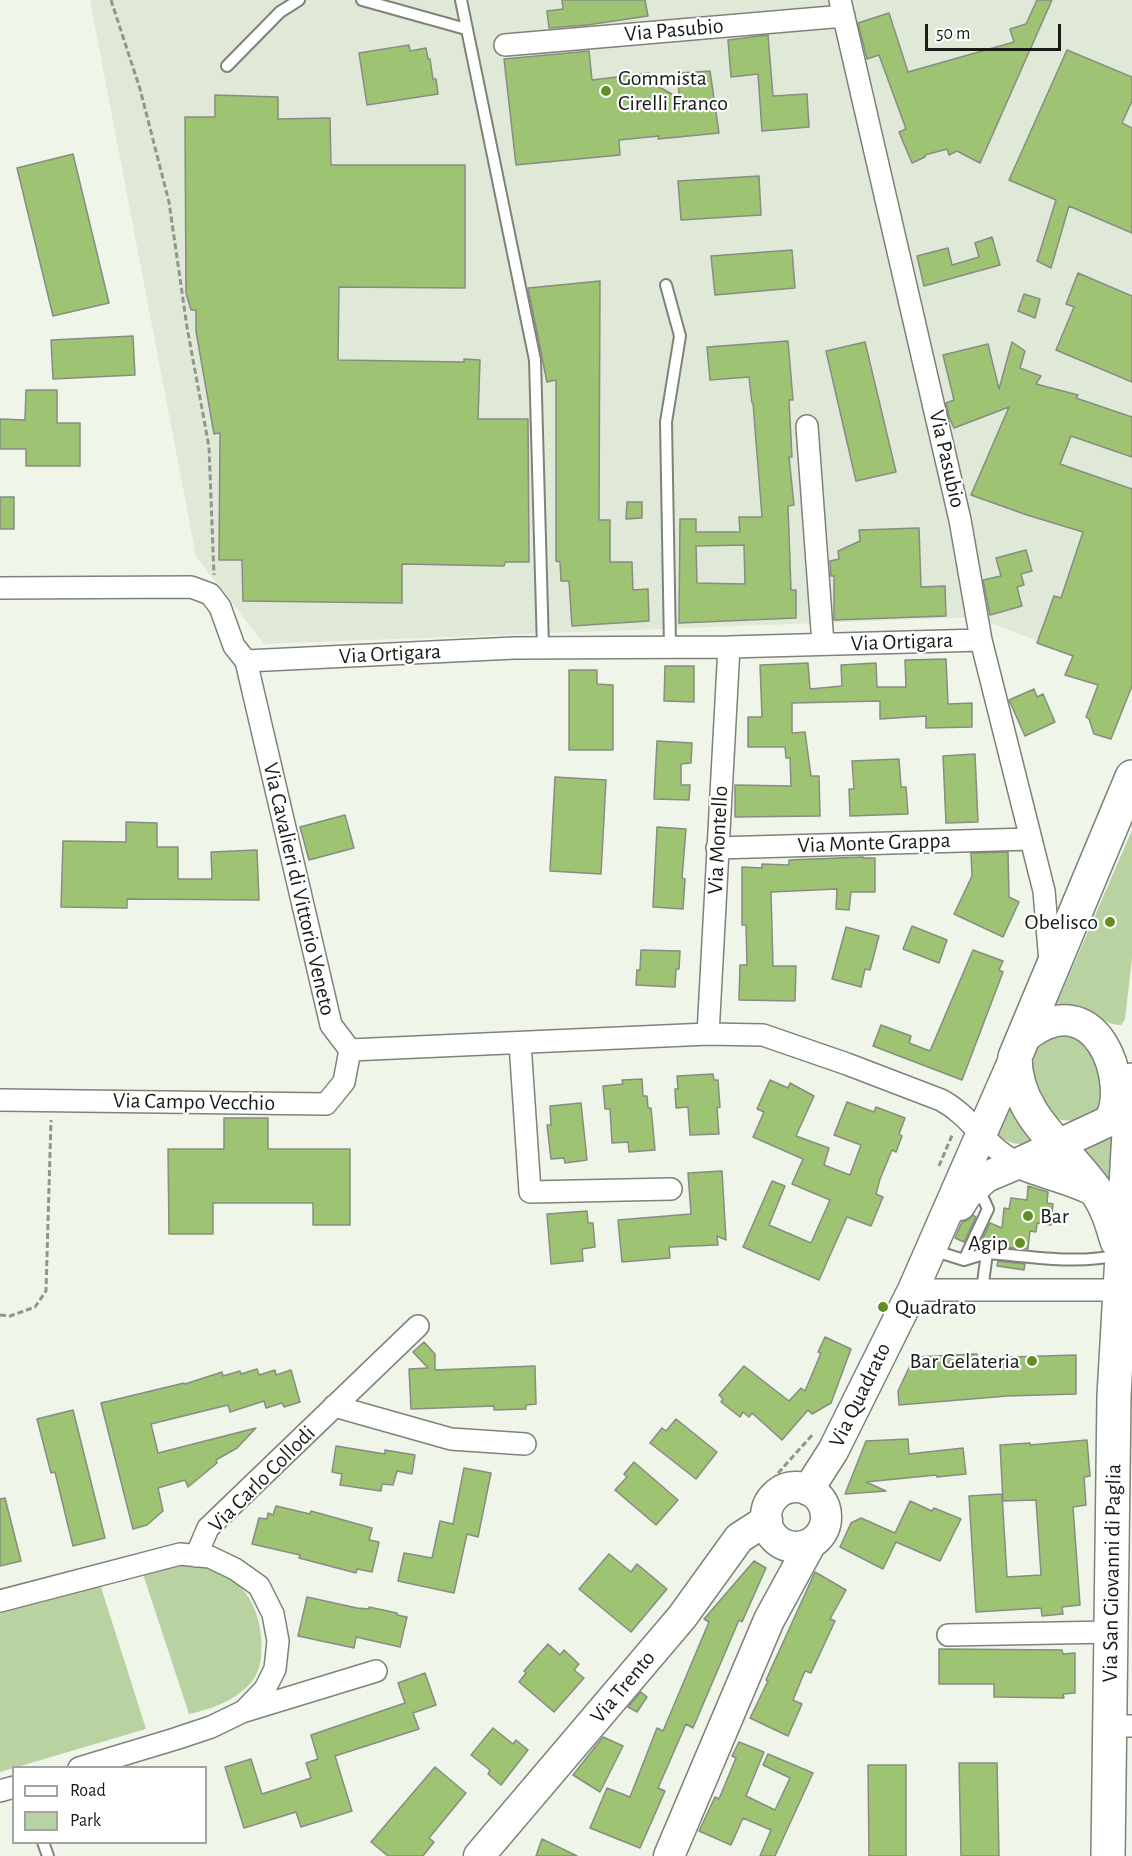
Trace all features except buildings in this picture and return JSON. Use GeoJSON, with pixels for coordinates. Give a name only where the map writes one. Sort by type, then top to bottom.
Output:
{"type":"FeatureCollection","features":[{"type":"Feature","properties":{"kind":"main road"},"geometry":{"type":"LineString","coordinates":[[1121,1254],[1109,1212],[1097,1192],[1036,1120],[1017,1082],[1020,1048],[1051,974],[1061,907],[1104,844],[1132,777]]}},
{"type":"Feature","properties":{"kind":"main road","name":"Via San Giovanni di Paglia"},"geometry":{"type":"LineString","coordinates":[[1108,1856],[1121,1726],[1111,1632],[1122,1532],[1114,1396],[1126,1292],[1121,1254],[1131,1085]]}},
{"type":"Feature","properties":{"kind":"street","name":"Via Pasubio"},"geometry":{"type":"LineString","coordinates":[[505,45],[842,8],[960,520],[981,640],[1030,839],[1061,907]]}},
{"type":"Feature","properties":{"kind":"street","name":"Via Ortigara"},"geometry":{"type":"LineString","coordinates":[[807,426],[823,644]]}},
{"type":"Feature","properties":{"kind":"street"},"geometry":{"type":"LineString","coordinates":[[0,588],[191,587],[210,594],[220,607],[234,646],[246,662]]}},
{"type":"Feature","properties":{"kind":"street","name":"Via Ortigara"},"geometry":{"type":"LineString","coordinates":[[246,662],[543,648],[729,647],[981,640]]}},
{"type":"Feature","properties":{"kind":"street","name":"Via Montello"},"geometry":{"type":"LineString","coordinates":[[708,1034],[729,647]]}},
{"type":"Feature","properties":{"kind":"street","name":"Via Cavalieri di Vittorio Veneto"},"geometry":{"type":"LineString","coordinates":[[246,662],[331,1026],[350,1050]]}},
{"type":"Feature","properties":{"kind":"street"},"geometry":{"type":"LineString","coordinates":[[1104,844],[1117,827],[1132,815]]}},
{"type":"Feature","properties":{"kind":"street","name":"Via Monte Grappa"},"geometry":{"type":"LineString","coordinates":[[717,848],[1030,839]]}},
{"type":"Feature","properties":{"kind":"street"},"geometry":{"type":"LineString","coordinates":[[1074,1020],[1095,1025],[1110,1037],[1123,1054],[1130,1071],[1131,1085],[1125,1106],[1118,1115],[986,1177],[966,1195],[953,1218],[935,1242],[1020,1048],[1036,1028],[1055,1022],[1074,1020]]}},
{"type":"Feature","properties":{"kind":"street"},"geometry":{"type":"LineString","coordinates":[[350,1050],[708,1034],[763,1035],[847,1064],[956,1108],[996,1150],[1019,1163],[1097,1192]]}},
{"type":"Feature","properties":{"kind":"street"},"geometry":{"type":"LineString","coordinates":[[520,1043],[530,1192],[671,1189]]}},
{"type":"Feature","properties":{"kind":"street","name":"Via Campo Vecchio"},"geometry":{"type":"LineString","coordinates":[[0,1100],[326,1104],[344,1082],[350,1050]]}},
{"type":"Feature","properties":{"kind":"street","name":"Via Quadrato"},"geometry":{"type":"LineString","coordinates":[[808,1490],[833,1451],[935,1242]]}},
{"type":"Feature","properties":{"kind":"street"},"geometry":{"type":"LineString","coordinates":[[913,1290],[1126,1292]]}},
{"type":"Feature","properties":{"kind":"street","name":"Via Carlo Collodi"},"geometry":{"type":"LineString","coordinates":[[196,1556],[208,1528],[418,1326]]}},
{"type":"Feature","properties":{"kind":"street","name":"Via Carlo Collodi"},"geometry":{"type":"LineString","coordinates":[[334,1406],[451,1439],[525,1444]]}},
{"type":"Feature","properties":{"kind":"street"},"geometry":{"type":"LineString","coordinates":[[669,1856],[769,1620],[794,1549],[819,1538],[824,1529],[826,1511],[822,1502],[808,1490],[798,1487],[788,1488],[779,1493],[771,1500],[767,1510],[759,1511],[772,1535],[794,1549]]}},
{"type":"Feature","properties":{"kind":"street","name":"Via Trento"},"geometry":{"type":"LineString","coordinates":[[479,1856],[682,1617],[759,1511]]}},
{"type":"Feature","properties":{"kind":"street","name":"Via Carlo Collodi"},"geometry":{"type":"LineString","coordinates":[[0,1602],[180,1554],[210,1557],[235,1569],[259,1586],[273,1614],[279,1641],[275,1669],[265,1689],[244,1711]]}},
{"type":"Feature","properties":{"kind":"street"},"geometry":{"type":"LineString","coordinates":[[948,1635],[1111,1632]]}},
{"type":"Feature","properties":{"kind":"street","name":"Via Carlo Collodi"},"geometry":{"type":"LineString","coordinates":[[82,1766],[176,1739],[211,1727],[244,1711],[376,1671]]}},
{"type":"Feature","properties":{"kind":"lane"},"geometry":{"type":"LineString","coordinates":[[227,66],[280,12],[299,0]]}},
{"type":"Feature","properties":{"kind":"lane"},"geometry":{"type":"LineString","coordinates":[[362,0],[466,29]]}},
{"type":"Feature","properties":{"kind":"lane"},"geometry":{"type":"LineString","coordinates":[[460,0],[535,360],[543,648]]}},
{"type":"Feature","properties":{"kind":"lane"},"geometry":{"type":"LineString","coordinates":[[666,285],[680,336],[666,422],[670,647]]}},
{"type":"Feature","properties":{"kind":"lane"},"geometry":{"type":"LineString","coordinates":[[963,1260],[988,1209],[977,1184]]}},
{"type":"Feature","properties":{"kind":"lane"},"geometry":{"type":"LineString","coordinates":[[935,1242],[963,1260],[987,1253],[1085,1259],[1121,1254]]}},
{"type":"Feature","properties":{"kind":"lane"},"geometry":{"type":"LineString","coordinates":[[982,1290],[987,1253]]}},
{"type":"Feature","properties":{"kind":"path"},"geometry":{"type":"LineString","coordinates":[[111,0],[140,89],[168,202],[187,327],[209,447],[214,577],[210,594]]}},
{"type":"Feature","properties":{"kind":"path"},"geometry":{"type":"LineString","coordinates":[[0,1315],[10,1316],[35,1307],[46,1291],[51,1100]]}},
{"type":"Feature","properties":{"kind":"path"},"geometry":{"type":"LineString","coordinates":[[938,1170],[956,1127],[951,1120],[956,1108]]}},
{"type":"Feature","properties":{"kind":"path"},"geometry":{"type":"LineString","coordinates":[[759,1511],[819,1427]]}},
{"type":"Feature","properties":{"kind":"path"},"geometry":{"type":"LineString","coordinates":[[739,1538],[769,1546],[794,1549]]}},
{"type":"Feature","properties":{"kind":"shaded area"},"geometry":{"type":"Polygon","coordinates":[[[90,0],[1132,0],[1132,678],[976,617],[264,644],[196,556],[90,0]]]}},
{"type":"Feature","properties":{"kind":"green space"},"geometry":{"type":"Polygon","coordinates":[[[1132,830],[1132,958],[1125,1019],[1121,1025],[1117,1025],[1090,1014],[1060,1008],[1057,1003],[1132,830]]]}},
{"type":"Feature","properties":{"kind":"green space"},"geometry":{"type":"Polygon","coordinates":[[[1056,1032],[1096,1036],[1103,1109],[1076,1121],[1061,1120],[1048,1114],[1037,1104],[1028,1062],[1035,1049],[1056,1032]]]}},
{"type":"Feature","properties":{"kind":"green space"},"geometry":{"type":"Polygon","coordinates":[[[1008,1083],[1042,1140],[1026,1144],[1013,1143],[1002,1138],[990,1127],[1008,1083]]]}},
{"type":"Feature","properties":{"kind":"green space"},"geometry":{"type":"Polygon","coordinates":[[[1113,1127],[1110,1179],[1106,1182],[1075,1145],[1113,1127]]]}},
{"type":"Feature","properties":{"kind":"green space"},"geometry":{"type":"Polygon","coordinates":[[[182,1564],[213,1569],[226,1575],[237,1584],[253,1606],[261,1641],[259,1667],[249,1685],[225,1702],[189,1714],[143,1574],[182,1564]]]}},
{"type":"Feature","properties":{"kind":"green space"},"geometry":{"type":"Polygon","coordinates":[[[100,1584],[146,1729],[20,1766],[12,1766],[12,1768],[0,1772],[0,1609],[100,1584]]]}},
{"type":"Feature","properties":{"kind":"place","name":"Gommista Cirelli Franco"},"geometry":{"type":"Point","coordinates":[606,91]}},
{"type":"Feature","properties":{"kind":"place","name":"Obelisco"},"geometry":{"type":"Point","coordinates":[1110,922]}},
{"type":"Feature","properties":{"kind":"place","name":"Bar"},"geometry":{"type":"Point","coordinates":[1028,1216]}},
{"type":"Feature","properties":{"kind":"place","name":"Agip"},"geometry":{"type":"Point","coordinates":[1020,1243]}},
{"type":"Feature","properties":{"kind":"place","name":"Quadrato"},"geometry":{"type":"Point","coordinates":[883,1307]}},
{"type":"Feature","properties":{"kind":"place","name":"Bar Gelateria"},"geometry":{"type":"Point","coordinates":[1032,1361]}}]}
